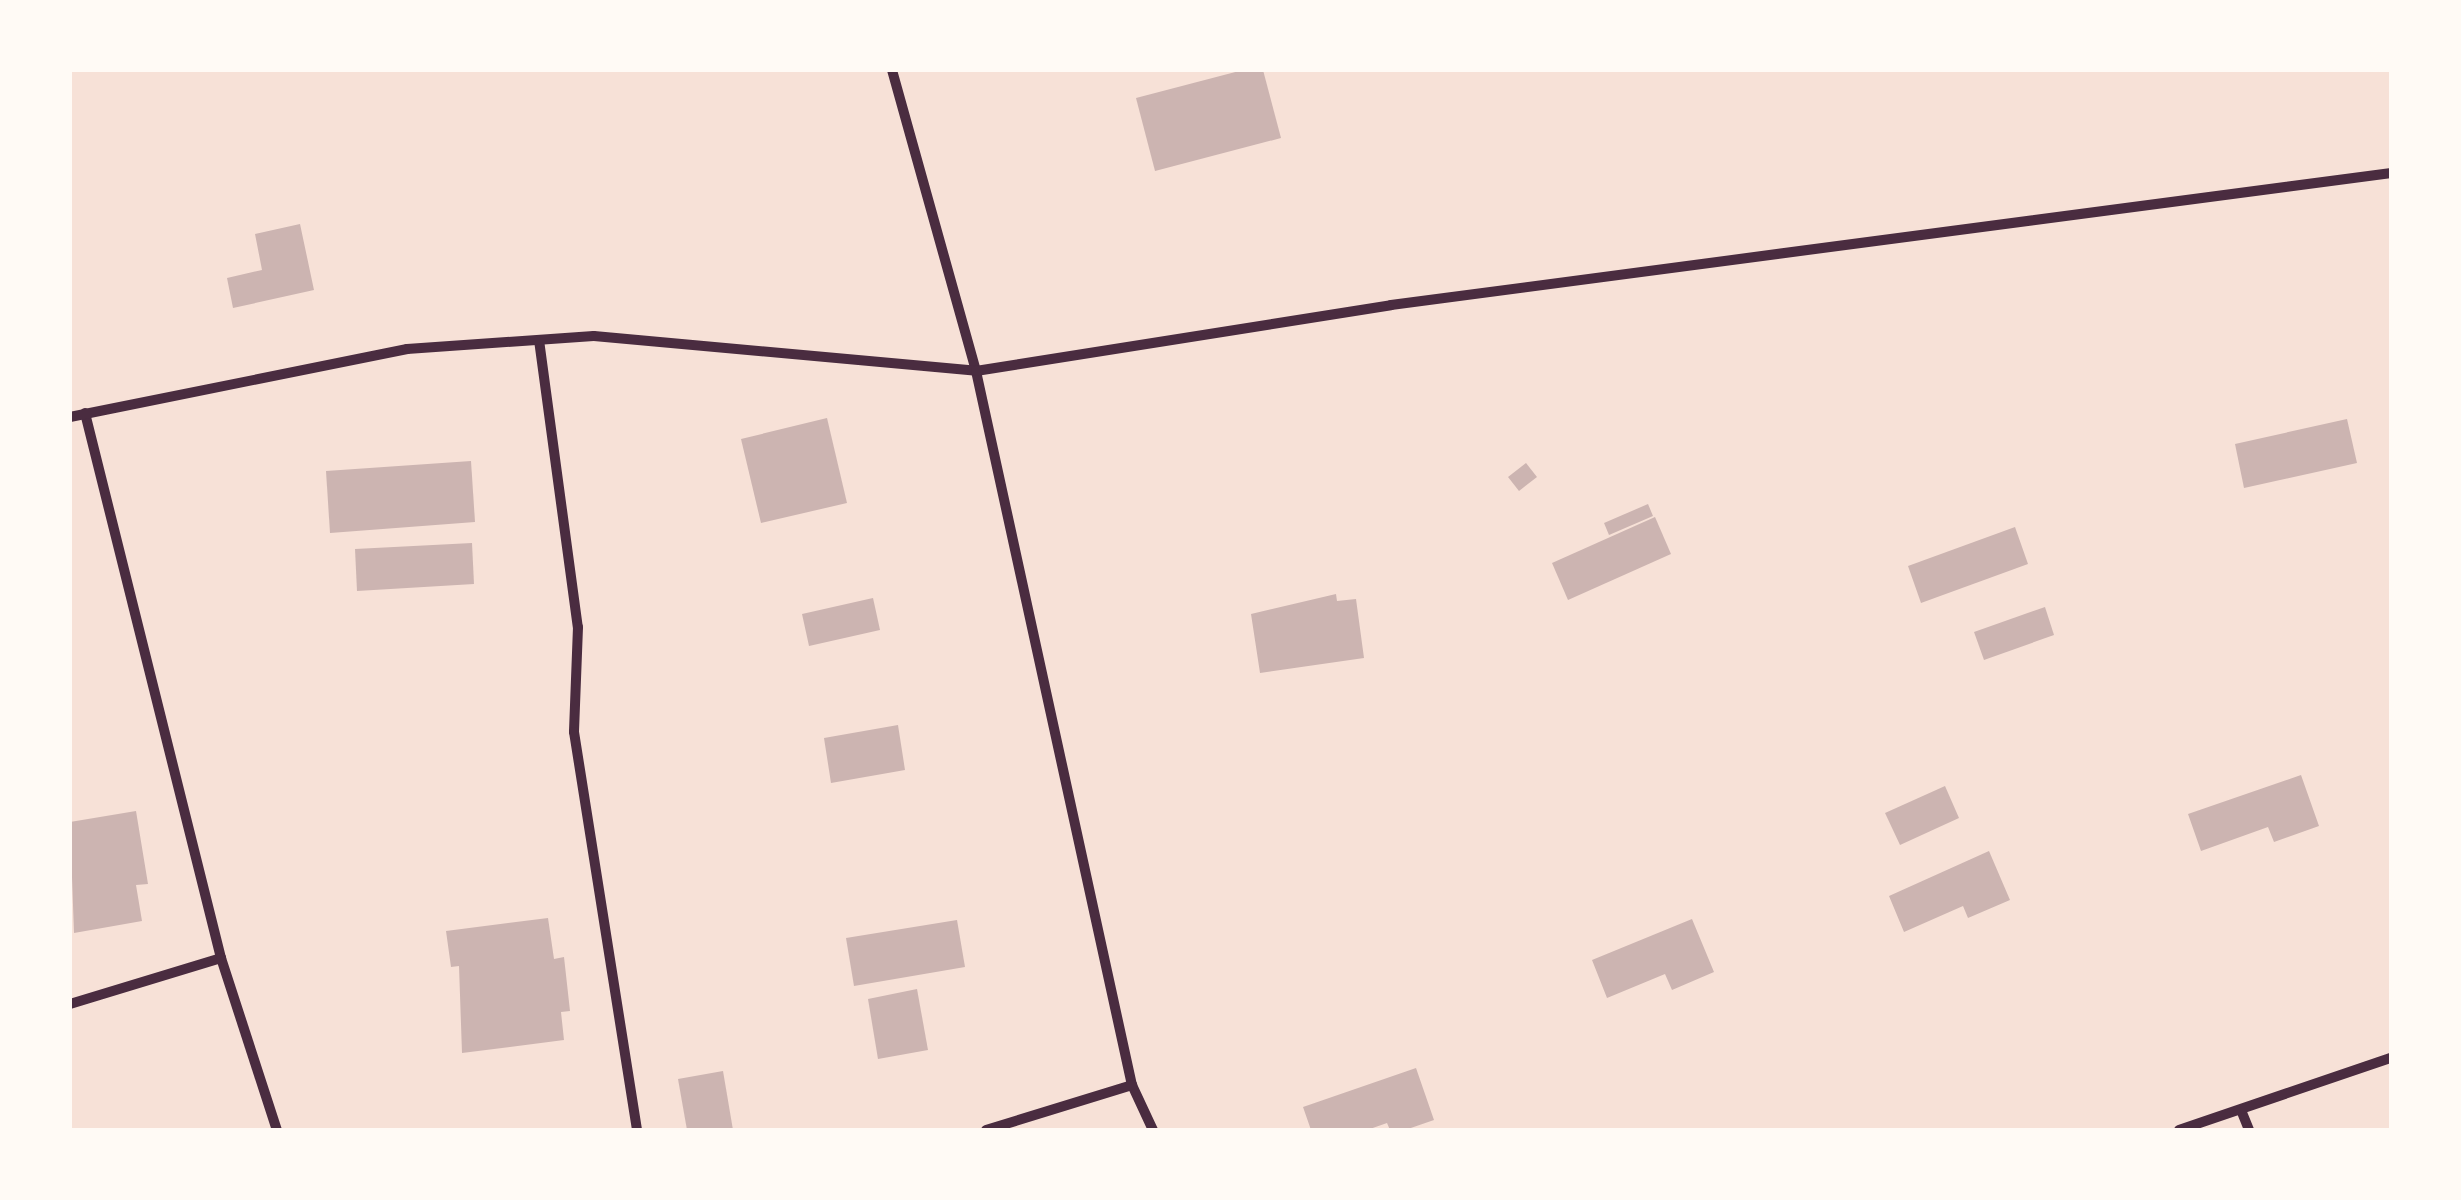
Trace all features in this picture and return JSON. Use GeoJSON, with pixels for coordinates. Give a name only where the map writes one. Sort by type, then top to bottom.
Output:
{"type":"FeatureCollection","features":[{"type":"Feature","properties":{"kind":"street"},"geometry":{"type":"LineString","coordinates":[[892,70],[976,371],[1132,1085],[1153,1130]]}},
{"type":"Feature","properties":{"kind":"street"},"geometry":{"type":"LineString","coordinates":[[70,417],[407,349],[594,336],[976,371],[1429,300],[2391,173]]}},
{"type":"Feature","properties":{"kind":"street"},"geometry":{"type":"LineString","coordinates":[[539,340],[578,627],[574,732],[638,1130]]}},
{"type":"Feature","properties":{"kind":"street"},"geometry":{"type":"LineString","coordinates":[[85,412],[220,958],[277,1130]]}},
{"type":"Feature","properties":{"kind":"street"},"geometry":{"type":"LineString","coordinates":[[70,1004],[220,958]]}},
{"type":"Feature","properties":{"kind":"street"},"geometry":{"type":"LineString","coordinates":[[2179,1130],[2391,1058]]}},
{"type":"Feature","properties":{"kind":"street"},"geometry":{"type":"LineString","coordinates":[[986,1130],[1132,1085]]}},
{"type":"Feature","properties":{"kind":"street"},"geometry":{"type":"LineString","coordinates":[[2241,1110],[2249,1130]]}},
{"type":"Feature","properties":{"kind":"building"},"geometry":{"type":"Polygon","coordinates":[[[1243,70],[1263,70],[1281,138],[1155,171],[1136,98],[1243,70]]]}},
{"type":"Feature","properties":{"kind":"building"},"geometry":{"type":"Polygon","coordinates":[[[300,224],[314,290],[233,308],[227,278],[262,270],[255,234],[300,224]]]}},
{"type":"Feature","properties":{"kind":"building"},"geometry":{"type":"Polygon","coordinates":[[[827,418],[847,503],[761,523],[741,439],[827,418]]]}},
{"type":"Feature","properties":{"kind":"building"},"geometry":{"type":"Polygon","coordinates":[[[2347,419],[2357,463],[2244,488],[2235,444],[2347,419]]]}},
{"type":"Feature","properties":{"kind":"building"},"geometry":{"type":"Polygon","coordinates":[[[471,461],[475,522],[330,533],[326,471],[471,461]]]}},
{"type":"Feature","properties":{"kind":"building"},"geometry":{"type":"Polygon","coordinates":[[[1526,463],[1537,477],[1519,491],[1508,477],[1526,463]]]}},
{"type":"Feature","properties":{"kind":"building"},"geometry":{"type":"Polygon","coordinates":[[[1648,504],[1653,516],[1609,535],[1604,523],[1648,504]]]}},
{"type":"Feature","properties":{"kind":"building"},"geometry":{"type":"Polygon","coordinates":[[[1655,517],[1671,554],[1568,600],[1552,563],[1655,517]]]}},
{"type":"Feature","properties":{"kind":"building"},"geometry":{"type":"Polygon","coordinates":[[[2015,527],[2028,564],[1921,603],[1908,566],[2015,527]]]}},
{"type":"Feature","properties":{"kind":"building"},"geometry":{"type":"Polygon","coordinates":[[[472,543],[474,584],[357,591],[355,549],[472,543]]]}},
{"type":"Feature","properties":{"kind":"building"},"geometry":{"type":"Polygon","coordinates":[[[1336,594],[1337,601],[1356,599],[1364,658],[1260,673],[1251,614],[1336,594]]]}},
{"type":"Feature","properties":{"kind":"building"},"geometry":{"type":"Polygon","coordinates":[[[873,598],[880,630],[809,646],[802,614],[873,598]]]}},
{"type":"Feature","properties":{"kind":"building"},"geometry":{"type":"Polygon","coordinates":[[[2045,607],[2054,635],[1984,660],[1974,632],[2045,607]]]}},
{"type":"Feature","properties":{"kind":"building"},"geometry":{"type":"Polygon","coordinates":[[[898,725],[905,770],[831,783],[824,738],[898,725]]]}},
{"type":"Feature","properties":{"kind":"building"},"geometry":{"type":"Polygon","coordinates":[[[2301,775],[2319,826],[2274,842],[2268,827],[2201,851],[2188,814],[2301,775]]]}},
{"type":"Feature","properties":{"kind":"building"},"geometry":{"type":"Polygon","coordinates":[[[1945,786],[1959,818],[1900,845],[1885,813],[1945,786]]]}},
{"type":"Feature","properties":{"kind":"building"},"geometry":{"type":"Polygon","coordinates":[[[136,811],[148,884],[136,885],[142,921],[74,933],[70,822],[136,811]]]}},
{"type":"Feature","properties":{"kind":"building"},"geometry":{"type":"Polygon","coordinates":[[[1989,851],[2010,900],[1968,918],[1963,906],[1904,932],[1889,896],[1989,851]]]}},
{"type":"Feature","properties":{"kind":"building"},"geometry":{"type":"Polygon","coordinates":[[[548,918],[554,959],[564,957],[570,1011],[561,1012],[564,1040],[462,1053],[459,966],[451,967],[446,931],[548,918]]]}},
{"type":"Feature","properties":{"kind":"building"},"geometry":{"type":"Polygon","coordinates":[[[1692,919],[1714,972],[1672,990],[1665,974],[1607,998],[1592,960],[1692,919]]]}},
{"type":"Feature","properties":{"kind":"building"},"geometry":{"type":"Polygon","coordinates":[[[957,920],[965,967],[854,986],[846,938],[957,920]]]}},
{"type":"Feature","properties":{"kind":"building"},"geometry":{"type":"Polygon","coordinates":[[[917,989],[928,1050],[878,1059],[868,999],[917,989]]]}},
{"type":"Feature","properties":{"kind":"building"},"geometry":{"type":"Polygon","coordinates":[[[1416,1068],[1434,1120],[1405,1130],[1390,1130],[1387,1123],[1367,1130],[1311,1130],[1303,1107],[1416,1068]]]}},
{"type":"Feature","properties":{"kind":"building"},"geometry":{"type":"Polygon","coordinates":[[[723,1071],[733,1130],[687,1130],[678,1079],[723,1071]]]}}]}
